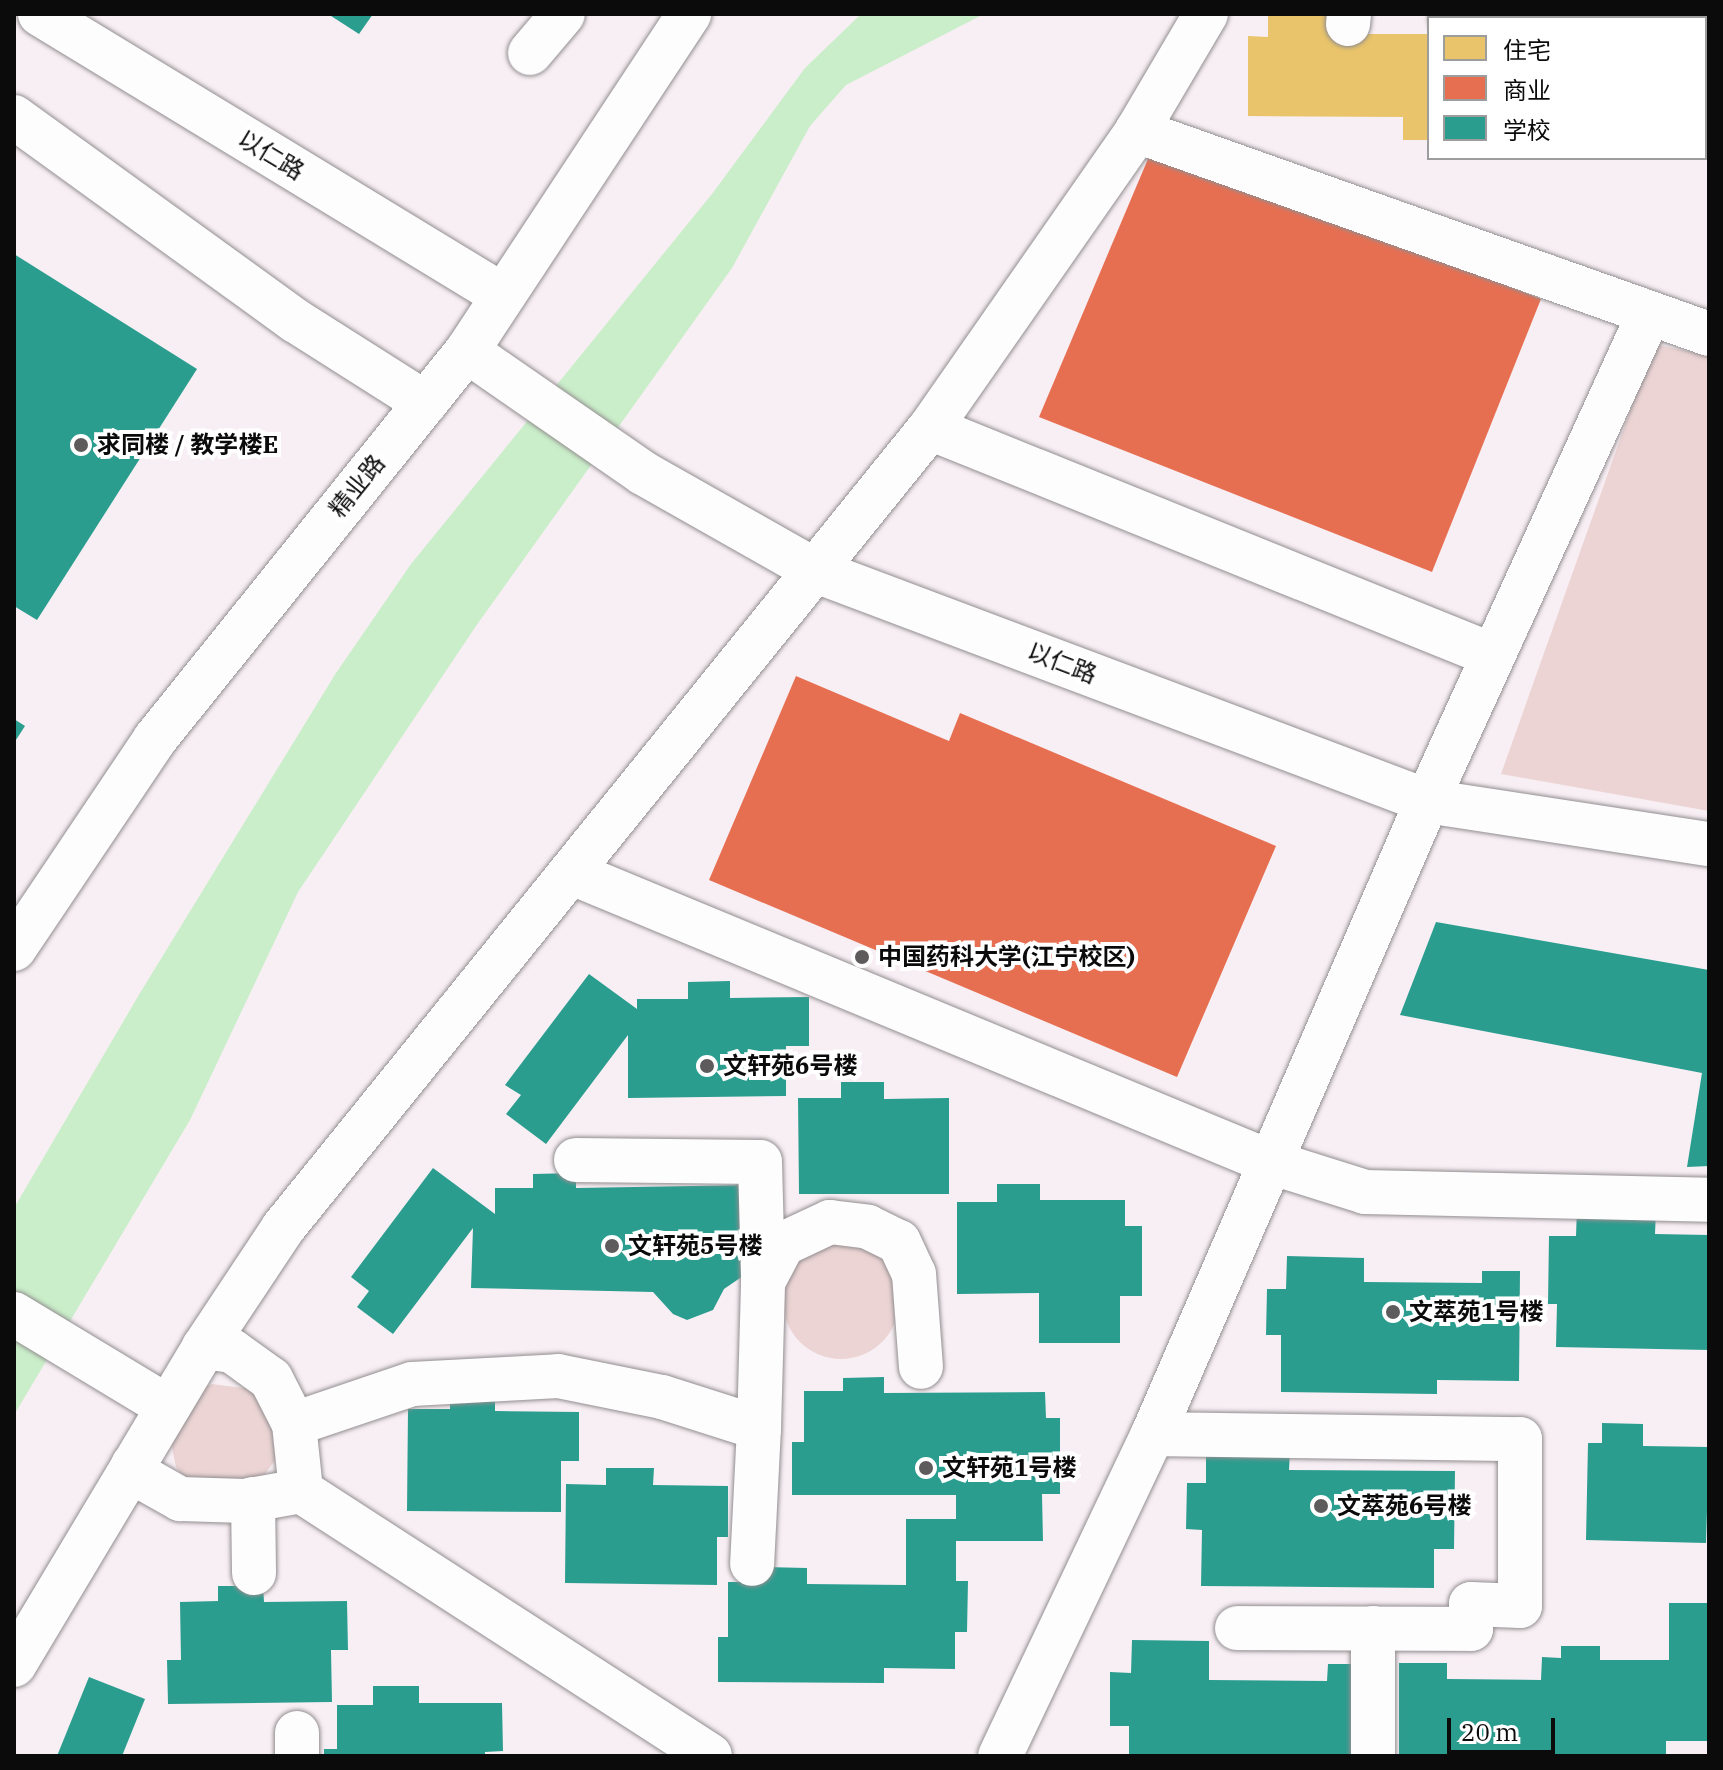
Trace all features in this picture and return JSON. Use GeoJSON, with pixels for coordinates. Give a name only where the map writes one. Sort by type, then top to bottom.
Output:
{"type":"FeatureCollection","features":[{"type":"Feature","properties":{"kind":"street","name":"以仁路"},"geometry":{"type":"LineString","coordinates":[[40,14],[502,295]]}},
{"type":"Feature","properties":{"kind":"street"},"geometry":{"type":"LineString","coordinates":[[530,53],[563,14]]}},
{"type":"Feature","properties":{"kind":"street"},"geometry":{"type":"LineString","coordinates":[[14,1665],[204,1347],[283,1228],[930,428],[1137,131],[1206,14]]}},
{"type":"Feature","properties":{"kind":"street","name":"精业路"},"geometry":{"type":"LineString","coordinates":[[14,949],[155,739],[467,351],[672,20]]}},
{"type":"Feature","properties":{"kind":"street"},"geometry":{"type":"LineString","coordinates":[[14,117],[296,321],[425,403]]}},
{"type":"Feature","properties":{"kind":"street"},"geometry":{"type":"LineString","coordinates":[[1137,131],[1648,316],[1709,334]]}},
{"type":"Feature","properties":{"kind":"street"},"geometry":{"type":"LineString","coordinates":[[1000,1756],[1153,1434],[1427,801],[1648,316]]}},
{"type":"Feature","properties":{"kind":"street","name":"以仁路"},"geometry":{"type":"LineString","coordinates":[[467,351],[502,379],[643,473],[816,571],[1427,801],[1709,844]]}},
{"type":"Feature","properties":{"kind":"street"},"geometry":{"type":"LineString","coordinates":[[930,428],[1492,655]]}},
{"type":"Feature","properties":{"kind":"street"},"geometry":{"type":"LineString","coordinates":[[572,873],[1270,1162],[1365,1192],[1709,1200]]}},
{"type":"Feature","properties":{"kind":"street"},"geometry":{"type":"LineString","coordinates":[[576,1160],[760,1162],[763,1282],[752,1564]]}},
{"type":"Feature","properties":{"kind":"street"},"geometry":{"type":"LineString","coordinates":[[763,1282],[783,1244],[830,1222],[868,1227],[899,1242],[914,1274],[921,1367]]}},
{"type":"Feature","properties":{"kind":"street"},"geometry":{"type":"LineString","coordinates":[[14,1314],[118,1380],[168,1407]]}},
{"type":"Feature","properties":{"kind":"street"},"geometry":{"type":"LineString","coordinates":[[204,1347],[232,1351],[271,1379],[294,1424],[301,1491]]}},
{"type":"Feature","properties":{"kind":"street"},"geometry":{"type":"LineString","coordinates":[[294,1424],[412,1384],[558,1376],[662,1397],[759,1428]]}},
{"type":"Feature","properties":{"kind":"street"},"geometry":{"type":"LineString","coordinates":[[1153,1434],[1520,1439],[1520,1606],[1471,1604],[1471,1629],[1237,1628]]}},
{"type":"Feature","properties":{"kind":"street"},"geometry":{"type":"LineString","coordinates":[[133,1465],[143,1478],[180,1499],[253,1499],[301,1491],[710,1756]]}},
{"type":"Feature","properties":{"kind":"street"},"geometry":{"type":"LineString","coordinates":[[253,1499],[254,1573]]}},
{"type":"Feature","properties":{"kind":"street"},"geometry":{"type":"LineString","coordinates":[[1373,1628],[1373,1756]]}},
{"type":"Feature","properties":{"kind":"shaded area"},"geometry":{"type":"Polygon","coordinates":[[[861,14],[984,14],[846,85],[810,126],[732,268],[476,626],[298,892],[190,1120],[14,1415],[14,1208],[140,993],[336,673],[411,564],[712,194],[805,68],[861,14]]]}},
{"type":"Feature","properties":{"kind":"shaded area"},"geometry":{"type":"Polygon","coordinates":[[[1654,344],[1709,356],[1709,811],[1501,774],[1654,344]]]}},
{"type":"Feature","properties":{"kind":"shaded area"},"geometry":{"type":"Polygon","coordinates":[[[841,1243],[863,1247],[882,1260],[895,1279],[899,1301],[895,1323],[882,1342],[863,1355],[841,1359],[819,1355],[800,1342],[787,1323],[783,1301],[787,1279],[800,1260],[819,1247],[841,1243]]]}},
{"type":"Feature","properties":{"kind":"shaded area"},"geometry":{"type":"Polygon","coordinates":[[[212,1384],[250,1389],[266,1401],[279,1455],[256,1486],[187,1481],[176,1467],[169,1434],[196,1391],[212,1384]]]}},
{"type":"Feature","properties":{"kind":"building: 住宅"},"geometry":{"type":"Polygon","coordinates":[[[1268,14],[1338,14],[1338,34],[1427,34],[1427,140],[1403,140],[1403,117],[1248,116],[1248,36],[1268,37],[1268,14]]]}},
{"type":"Feature","properties":{"kind":"building: 商业"},"geometry":{"type":"Polygon","coordinates":[[[1153,147],[1541,299],[1432,572],[1039,417],[1153,147]]]}},
{"type":"Feature","properties":{"kind":"building: 商业"},"geometry":{"type":"Polygon","coordinates":[[[796,676],[949,741],[960,713],[1276,846],[1177,1077],[709,880],[796,676]]]}},
{"type":"Feature","properties":{"kind":"building: 学校"},"geometry":{"type":"Polygon","coordinates":[[[328,14],[373,14],[359,34],[328,14]]]}},
{"type":"Feature","properties":{"kind":"building: 学校","name":"求同楼 / 教学楼E"},"geometry":{"type":"Polygon","coordinates":[[[14,254],[197,369],[37,620],[14,606],[14,254]]]}},
{"type":"Feature","properties":{"kind":"building: 学校"},"geometry":{"type":"Polygon","coordinates":[[[14,719],[25,726],[14,743],[14,719]]]}},
{"type":"Feature","properties":{"kind":"building: 学校"},"geometry":{"type":"Polygon","coordinates":[[[1436,922],[1709,970],[1709,1166],[1687,1167],[1702,1073],[1400,1015],[1436,922]]]}},
{"type":"Feature","properties":{"kind":"building: 学校","name":"文轩苑6号楼"},"geometry":{"type":"Polygon","coordinates":[[[589,974],[637,1009],[637,999],[688,999],[688,982],[730,981],[730,998],[809,997],[809,1046],[786,1046],[786,1096],[628,1098],[628,1035],[546,1144],[506,1114],[521,1095],[505,1085],[589,974]]]}},
{"type":"Feature","properties":{"kind":"building: 学校"},"geometry":{"type":"Polygon","coordinates":[[[841,1082],[884,1082],[884,1099],[949,1098],[949,1194],[799,1194],[798,1098],[841,1098],[841,1082]]]}},
{"type":"Feature","properties":{"kind":"building: 学校","name":"文轩苑5号楼"},"geometry":{"type":"Polygon","coordinates":[[[433,1168],[495,1214],[495,1188],[533,1188],[533,1174],[576,1173],[576,1188],[751,1185],[743,1276],[724,1289],[713,1310],[687,1320],[673,1314],[653,1292],[471,1288],[473,1228],[393,1334],[357,1307],[369,1291],[351,1277],[433,1168]]]}},
{"type":"Feature","properties":{"kind":"building: 学校"},"geometry":{"type":"Polygon","coordinates":[[[997,1184],[1040,1184],[1040,1200],[1125,1200],[1125,1226],[1142,1226],[1142,1296],[1120,1296],[1120,1343],[1039,1343],[1039,1293],[957,1294],[957,1202],[997,1202],[997,1184]]]}},
{"type":"Feature","properties":{"kind":"building: 学校"},"geometry":{"type":"Polygon","coordinates":[[[1577,1208],[1656,1209],[1655,1234],[1709,1235],[1709,1350],[1556,1347],[1557,1304],[1548,1304],[1549,1236],[1576,1236],[1577,1208]]]}},
{"type":"Feature","properties":{"kind":"building: 学校","name":"文萃苑1号楼"},"geometry":{"type":"Polygon","coordinates":[[[1287,1256],[1364,1258],[1364,1282],[1482,1283],[1482,1271],[1520,1271],[1519,1381],[1437,1380],[1437,1394],[1281,1392],[1281,1335],[1266,1335],[1267,1289],[1286,1289],[1287,1256]]]}},
{"type":"Feature","properties":{"kind":"building: 学校"},"geometry":{"type":"Polygon","coordinates":[[[884,1377],[884,1393],[1045,1392],[1046,1418],[1060,1418],[1060,1494],[1042,1494],[1043,1541],[956,1541],[956,1581],[968,1581],[967,1632],[955,1632],[955,1669],[884,1668],[884,1683],[718,1682],[718,1637],[728,1637],[728,1582],[764,1582],[764,1567],[807,1568],[807,1584],[906,1585],[906,1519],[956,1519],[956,1495],[792,1495],[792,1442],[804,1442],[804,1391],[843,1391],[843,1378],[884,1377]]]}},
{"type":"Feature","properties":{"kind":"building: 学校"},"geometry":{"type":"Polygon","coordinates":[[[450,1396],[495,1396],[495,1411],[579,1412],[579,1461],[561,1461],[561,1512],[407,1511],[408,1409],[450,1409],[450,1396]]]}},
{"type":"Feature","properties":{"kind":"building: 学校"},"geometry":{"type":"Polygon","coordinates":[[[1602,1423],[1643,1424],[1643,1446],[1709,1447],[1706,1543],[1586,1540],[1588,1443],[1602,1443],[1602,1423]]]}},
{"type":"Feature","properties":{"kind":"building: 学校","name":"文萃苑6号楼"},"geometry":{"type":"Polygon","coordinates":[[[1206,1450],[1290,1450],[1289,1470],[1455,1471],[1454,1549],[1434,1549],[1434,1588],[1201,1586],[1202,1530],[1186,1529],[1187,1483],[1206,1483],[1206,1450]]]}},
{"type":"Feature","properties":{"kind":"building: 学校"},"geometry":{"type":"Polygon","coordinates":[[[606,1468],[654,1468],[653,1485],[728,1486],[728,1537],[717,1537],[717,1585],[565,1583],[566,1484],[606,1485],[606,1468]]]}},
{"type":"Feature","properties":{"kind":"building: 学校"},"geometry":{"type":"Polygon","coordinates":[[[218,1586],[263,1586],[264,1602],[347,1601],[348,1650],[331,1650],[332,1702],[168,1704],[167,1660],[181,1660],[180,1602],[218,1601],[218,1586]]]}},
{"type":"Feature","properties":{"kind":"building: 学校"},"geometry":{"type":"Polygon","coordinates":[[[1669,1603],[1709,1603],[1709,1741],[1666,1741],[1666,1756],[1399,1756],[1399,1663],[1447,1663],[1447,1679],[1541,1680],[1542,1657],[1561,1658],[1561,1646],[1600,1646],[1600,1660],[1669,1660],[1669,1603]]]}},
{"type":"Feature","properties":{"kind":"building: 学校"},"geometry":{"type":"Polygon","coordinates":[[[1132,1640],[1209,1641],[1209,1680],[1327,1681],[1328,1664],[1363,1664],[1362,1756],[1129,1756],[1129,1726],[1110,1726],[1110,1672],[1131,1673],[1132,1640]]]}},
{"type":"Feature","properties":{"kind":"building: 学校"},"geometry":{"type":"Polygon","coordinates":[[[89,1677],[145,1699],[122,1756],[57,1756],[89,1677]]]}},
{"type":"Feature","properties":{"kind":"building: 学校"},"geometry":{"type":"Polygon","coordinates":[[[373,1686],[419,1686],[419,1703],[502,1703],[503,1751],[485,1752],[485,1756],[324,1756],[324,1749],[337,1749],[337,1705],[373,1705],[373,1686]]]}},
{"type":"Feature","properties":{"kind":"place","name":"求同楼 / 教学楼E"},"geometry":{"type":"Point","coordinates":[81,445]}},
{"type":"Feature","properties":{"kind":"place","name":"中国药科大学(江宁校区)"},"geometry":{"type":"Point","coordinates":[862,957]}},
{"type":"Feature","properties":{"kind":"place","name":"文轩苑6号楼"},"geometry":{"type":"Point","coordinates":[707,1066]}},
{"type":"Feature","properties":{"kind":"place","name":"文轩苑5号楼"},"geometry":{"type":"Point","coordinates":[612,1246]}},
{"type":"Feature","properties":{"kind":"place","name":"文萃苑1号楼"},"geometry":{"type":"Point","coordinates":[1393,1312]}},
{"type":"Feature","properties":{"kind":"place","name":"文轩苑1号楼"},"geometry":{"type":"Point","coordinates":[926,1468]}},
{"type":"Feature","properties":{"kind":"place","name":"文萃苑6号楼"},"geometry":{"type":"Point","coordinates":[1321,1506]}}]}
